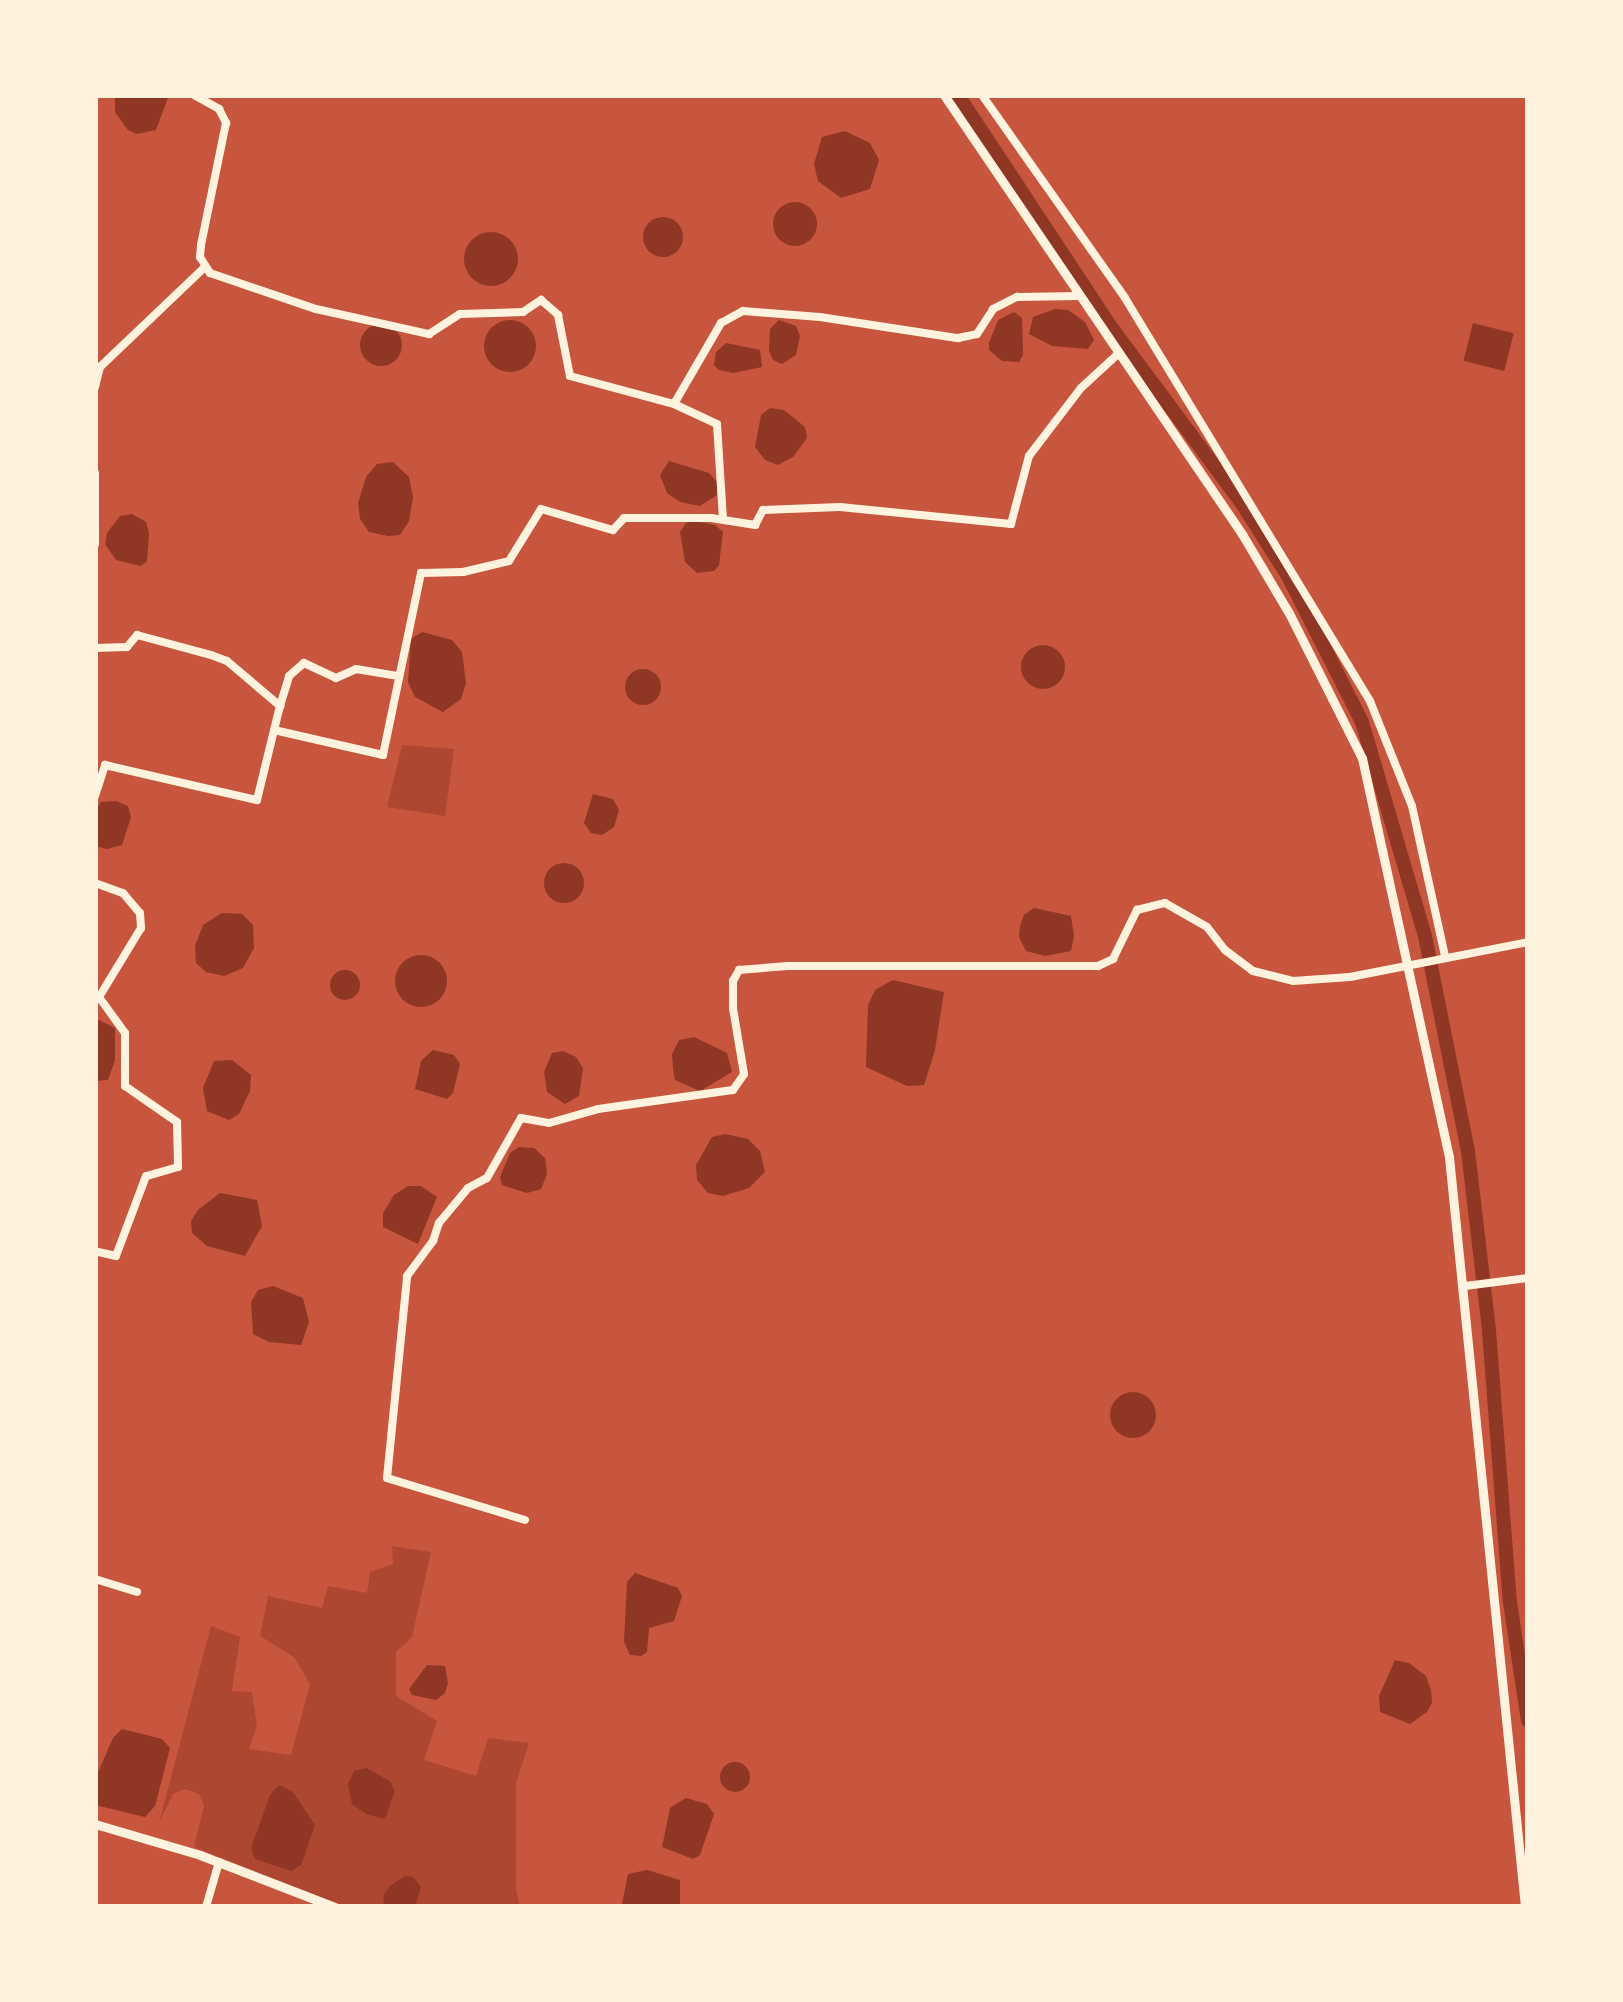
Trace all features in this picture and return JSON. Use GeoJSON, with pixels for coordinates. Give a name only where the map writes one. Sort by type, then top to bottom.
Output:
{"type":"FeatureCollection","features":[{"type":"Feature","properties":{"kind":"street"},"geometry":{"type":"LineString","coordinates":[[194,95],[219,109],[226,123],[201,245],[204,268]]}},
{"type":"Feature","properties":{"kind":"street"},"geometry":{"type":"LineString","coordinates":[[944,95],[1242,534],[1344,716],[1373,792],[1448,1157],[1465,1286],[1525,1907]]}},
{"type":"Feature","properties":{"kind":"street"},"geometry":{"type":"LineString","coordinates":[[982,95],[1124,298],[1370,701],[1412,806],[1445,956]]}},
{"type":"Feature","properties":{"kind":"street"},"geometry":{"type":"LineString","coordinates":[[95,386],[100,367],[204,268]]}},
{"type":"Feature","properties":{"kind":"street"},"geometry":{"type":"LineString","coordinates":[[204,268],[316,308],[430,334],[460,314],[524,312],[541,300],[558,315],[570,376],[674,404],[718,424],[722,519]]}},
{"type":"Feature","properties":{"kind":"street"},"geometry":{"type":"LineString","coordinates":[[674,404],[721,323],[742,311],[820,317],[958,338],[977,334],[993,310],[1018,297],[1078,296]]}},
{"type":"Feature","properties":{"kind":"street"},"geometry":{"type":"LineString","coordinates":[[274,730],[383,754],[421,573],[463,572],[509,560],[540,509],[613,530],[624,518],[722,519],[755,525],[763,510],[840,507],[1011,524],[1029,456],[1081,388],[1119,353]]}},
{"type":"Feature","properties":{"kind":"street"},"geometry":{"type":"LineString","coordinates":[[95,473],[95,544]]}},
{"type":"Feature","properties":{"kind":"street"},"geometry":{"type":"LineString","coordinates":[[95,648],[127,647],[137,635],[211,655],[227,661],[280,706]]}},
{"type":"Feature","properties":{"kind":"street"},"geometry":{"type":"LineString","coordinates":[[95,796],[104,764],[257,800],[288,676],[304,663],[336,678],[356,669],[398,676]]}},
{"type":"Feature","properties":{"kind":"street"},"geometry":{"type":"LineString","coordinates":[[95,883],[123,892],[140,913],[141,928],[99,997],[125,1033],[125,1086],[177,1122],[178,1168],[146,1176],[116,1256],[95,1251]]}},
{"type":"Feature","properties":{"kind":"street"},"geometry":{"type":"LineString","coordinates":[[526,1520],[387,1478],[407,1276],[433,1241],[439,1223],[468,1188],[487,1178],[520,1118],[549,1123],[598,1109],[733,1090],[744,1074],[733,1008],[733,981],[739,970],[788,966],[1098,966],[1113,959],[1137,910],[1166,903],[1207,927],[1225,950],[1252,972],[1307,981],[1528,942]]}},
{"type":"Feature","properties":{"kind":"street"},"geometry":{"type":"LineString","coordinates":[[1465,1286],[1524,1279]]}},
{"type":"Feature","properties":{"kind":"street"},"geometry":{"type":"LineString","coordinates":[[95,1579],[136,1592]]}},
{"type":"Feature","properties":{"kind":"street"},"geometry":{"type":"LineString","coordinates":[[95,1824],[219,1862],[335,1907]]}},
{"type":"Feature","properties":{"kind":"street"},"geometry":{"type":"LineString","coordinates":[[206,1907],[219,1862]]}},
{"type":"Feature","properties":{"kind":"shaded area"},"geometry":{"type":"Polygon","coordinates":[[[115,95],[169,95],[156,130],[137,134],[128,130],[115,112],[115,95]]]}},
{"type":"Feature","properties":{"kind":"shaded area"},"geometry":{"type":"Polygon","coordinates":[[[845,131],[870,143],[879,160],[870,189],[841,198],[818,181],[814,164],[822,137],[845,131]]]}},
{"type":"Feature","properties":{"kind":"shaded area"},"geometry":{"type":"Polygon","coordinates":[[[795,202],[811,208],[817,224],[811,240],[795,246],[779,240],[773,224],[779,208],[795,202]]]}},
{"type":"Feature","properties":{"kind":"shaded area"},"geometry":{"type":"Polygon","coordinates":[[[663,217],[677,223],[683,237],[677,251],[663,257],[649,251],[643,237],[649,223],[663,217]]]}},
{"type":"Feature","properties":{"kind":"shaded area"},"geometry":{"type":"Polygon","coordinates":[[[491,232],[510,240],[518,259],[510,278],[491,286],[472,278],[464,259],[472,240],[491,232]]]}},
{"type":"Feature","properties":{"kind":"shaded area"},"geometry":{"type":"Polygon","coordinates":[[[1055,309],[1068,310],[1085,322],[1094,340],[1088,349],[1052,346],[1029,334],[1033,317],[1055,309]]]}},
{"type":"Feature","properties":{"kind":"shaded area"},"geometry":{"type":"Polygon","coordinates":[[[1014,312],[1022,318],[1023,355],[1019,362],[1002,361],[989,350],[989,343],[998,320],[1014,312]]]}},
{"type":"Feature","properties":{"kind":"shaded area"},"geometry":{"type":"Polygon","coordinates":[[[510,320],[528,328],[536,346],[528,364],[510,372],[492,364],[484,346],[492,328],[510,320]]]}},
{"type":"Feature","properties":{"kind":"shaded area"},"geometry":{"type":"Polygon","coordinates":[[[779,320],[796,326],[800,336],[796,355],[782,364],[773,360],[769,351],[770,329],[779,320]]]}},
{"type":"Feature","properties":{"kind":"shaded area"},"geometry":{"type":"Polygon","coordinates":[[[1473,323],[1514,333],[1504,371],[1464,361],[1473,323]]]}},
{"type":"Feature","properties":{"kind":"shaded area"},"geometry":{"type":"Polygon","coordinates":[[[381,324],[396,330],[402,345],[396,360],[381,366],[366,360],[360,345],[366,330],[381,324]]]}},
{"type":"Feature","properties":{"kind":"shaded area"},"geometry":{"type":"Polygon","coordinates":[[[726,343],[760,350],[762,367],[733,373],[719,370],[714,365],[716,352],[726,343]]]}},
{"type":"Feature","properties":{"kind":"shaded area"},"geometry":{"type":"Polygon","coordinates":[[[770,408],[784,410],[805,427],[807,438],[793,457],[778,465],[765,460],[755,447],[761,415],[770,408]]]}},
{"type":"Feature","properties":{"kind":"shaded area"},"geometry":{"type":"Polygon","coordinates":[[[669,461],[709,473],[717,482],[717,495],[700,506],[680,502],[667,493],[660,475],[669,461]]]}},
{"type":"Feature","properties":{"kind":"shaded area"},"geometry":{"type":"Polygon","coordinates":[[[393,462],[409,477],[413,497],[409,521],[400,535],[388,536],[369,532],[360,519],[358,503],[366,477],[377,464],[393,462]]]}},
{"type":"Feature","properties":{"kind":"shaded area"},"geometry":{"type":"Polygon","coordinates":[[[132,514],[146,522],[149,533],[147,561],[141,566],[116,560],[105,544],[107,533],[120,516],[132,514]]]}},
{"type":"Feature","properties":{"kind":"shaded area"},"geometry":{"type":"Polygon","coordinates":[[[686,523],[715,525],[723,532],[719,565],[714,571],[697,573],[685,562],[680,532],[686,523]]]}},
{"type":"Feature","properties":{"kind":"shaded area"},"geometry":{"type":"Polygon","coordinates":[[[422,632],[452,640],[462,652],[466,683],[461,699],[443,712],[415,697],[408,682],[411,639],[422,632]]]}},
{"type":"Feature","properties":{"kind":"shaded area"},"geometry":{"type":"Polygon","coordinates":[[[1043,645],[1059,651],[1065,667],[1059,683],[1043,689],[1027,683],[1021,667],[1027,651],[1043,645]]]}},
{"type":"Feature","properties":{"kind":"shaded area"},"geometry":{"type":"Polygon","coordinates":[[[643,669],[656,674],[661,687],[656,700],[643,705],[630,700],[625,687],[630,674],[643,669]]]}},
{"type":"Feature","properties":{"kind":"shaded area"},"geometry":{"type":"Polygon","coordinates":[[[402,745],[454,749],[445,816],[387,807],[402,745]]]}},
{"type":"Feature","properties":{"kind":"shaded area"},"geometry":{"type":"Polygon","coordinates":[[[593,794],[613,799],[619,810],[614,827],[602,835],[591,833],[584,823],[593,794]]]}},
{"type":"Feature","properties":{"kind":"shaded area"},"geometry":{"type":"Polygon","coordinates":[[[116,801],[128,806],[131,817],[122,845],[107,849],[95,846],[96,810],[101,802],[116,801]]]}},
{"type":"Feature","properties":{"kind":"shaded area"},"geometry":{"type":"Polygon","coordinates":[[[564,863],[578,869],[584,883],[578,897],[564,903],[550,897],[544,883],[550,869],[564,863]]]}},
{"type":"Feature","properties":{"kind":"shaded area"},"geometry":{"type":"Polygon","coordinates":[[[1034,908],[1071,916],[1071,951],[1045,956],[1026,951],[1019,937],[1020,926],[1024,915],[1034,908]]]}},
{"type":"Feature","properties":{"kind":"shaded area"},"geometry":{"type":"Polygon","coordinates":[[[222,913],[242,914],[253,925],[254,948],[243,968],[224,976],[206,972],[196,963],[195,946],[203,925],[222,913]]]}},
{"type":"Feature","properties":{"kind":"shaded area"},"geometry":{"type":"Polygon","coordinates":[[[421,955],[439,963],[447,981],[439,999],[421,1007],[403,999],[395,981],[403,963],[421,955]]]}},
{"type":"Feature","properties":{"kind":"shaded area"},"geometry":{"type":"Polygon","coordinates":[[[345,970],[355,975],[360,985],[355,995],[345,1000],[335,995],[330,985],[335,975],[345,970]]]}},
{"type":"Feature","properties":{"kind":"shaded area"},"geometry":{"type":"Polygon","coordinates":[[[893,980],[944,992],[935,1050],[924,1085],[907,1086],[866,1067],[868,1005],[875,990],[893,980]]]}},
{"type":"Feature","properties":{"kind":"shaded area"},"geometry":{"type":"Polygon","coordinates":[[[95,1018],[115,1028],[115,1060],[108,1080],[95,1081],[95,1018]]]}},
{"type":"Feature","properties":{"kind":"shaded area"},"geometry":{"type":"Polygon","coordinates":[[[694,1037],[727,1053],[732,1072],[700,1091],[675,1080],[673,1069],[672,1054],[679,1040],[694,1037]]]}},
{"type":"Feature","properties":{"kind":"shaded area"},"geometry":{"type":"Polygon","coordinates":[[[433,1050],[454,1055],[460,1064],[453,1093],[447,1099],[415,1089],[421,1061],[433,1050]]]}},
{"type":"Feature","properties":{"kind":"shaded area"},"geometry":{"type":"Polygon","coordinates":[[[563,1051],[576,1057],[583,1068],[579,1096],[565,1104],[547,1092],[544,1072],[552,1053],[563,1051]]]}},
{"type":"Feature","properties":{"kind":"shaded area"},"geometry":{"type":"Polygon","coordinates":[[[232,1060],[251,1075],[250,1091],[239,1114],[229,1120],[207,1111],[203,1088],[214,1061],[232,1060]]]}},
{"type":"Feature","properties":{"kind":"shaded area"},"geometry":{"type":"Polygon","coordinates":[[[725,1134],[748,1139],[760,1151],[765,1172],[749,1188],[723,1196],[708,1193],[697,1180],[696,1165],[712,1137],[725,1134]]]}},
{"type":"Feature","properties":{"kind":"shaded area"},"geometry":{"type":"Polygon","coordinates":[[[519,1147],[534,1148],[545,1158],[547,1174],[541,1189],[527,1193],[502,1185],[500,1177],[510,1153],[519,1147]]]}},
{"type":"Feature","properties":{"kind":"shaded area"},"geometry":{"type":"Polygon","coordinates":[[[408,1186],[421,1186],[437,1197],[418,1244],[383,1227],[383,1213],[394,1195],[408,1186]]]}},
{"type":"Feature","properties":{"kind":"shaded area"},"geometry":{"type":"Polygon","coordinates":[[[220,1193],[257,1200],[262,1226],[245,1256],[207,1246],[192,1233],[191,1221],[198,1210],[220,1193]]]}},
{"type":"Feature","properties":{"kind":"shaded area"},"geometry":{"type":"Polygon","coordinates":[[[273,1286],[303,1298],[309,1322],[301,1345],[269,1342],[253,1334],[251,1302],[258,1290],[273,1286]]]}},
{"type":"Feature","properties":{"kind":"shaded area"},"geometry":{"type":"Polygon","coordinates":[[[1133,1392],[1149,1399],[1156,1415],[1149,1431],[1133,1438],[1117,1431],[1110,1415],[1117,1399],[1133,1392]]]}},
{"type":"Feature","properties":{"kind":"shaded area"},"geometry":{"type":"Polygon","coordinates":[[[392,1546],[431,1552],[412,1637],[396,1652],[396,1696],[437,1721],[424,1760],[476,1776],[488,1738],[529,1743],[516,1783],[516,1888],[520,1907],[346,1907],[194,1847],[204,1805],[199,1794],[185,1789],[173,1794],[159,1823],[211,1626],[240,1637],[232,1691],[252,1692],[257,1726],[249,1749],[291,1755],[310,1684],[294,1657],[260,1636],[268,1596],[322,1608],[328,1586],[367,1593],[370,1572],[393,1564],[392,1546]]]}},
{"type":"Feature","properties":{"kind":"shaded area"},"geometry":{"type":"Polygon","coordinates":[[[635,1573],[678,1588],[682,1596],[674,1621],[649,1628],[647,1652],[641,1656],[630,1655],[624,1642],[627,1582],[635,1573]]]}},
{"type":"Feature","properties":{"kind":"shaded area"},"geometry":{"type":"Polygon","coordinates":[[[1395,1660],[1409,1663],[1426,1676],[1431,1690],[1432,1703],[1427,1712],[1410,1724],[1380,1712],[1379,1696],[1395,1660]]]}},
{"type":"Feature","properties":{"kind":"shaded area"},"geometry":{"type":"Polygon","coordinates":[[[427,1665],[445,1666],[448,1683],[445,1693],[436,1700],[412,1695],[409,1689],[427,1665]]]}},
{"type":"Feature","properties":{"kind":"shaded area"},"geometry":{"type":"Polygon","coordinates":[[[122,1729],[162,1739],[170,1748],[155,1806],[145,1817],[95,1805],[95,1779],[113,1738],[122,1729]]]}},
{"type":"Feature","properties":{"kind":"shaded area"},"geometry":{"type":"Polygon","coordinates":[[[735,1762],[745,1767],[750,1777],[745,1787],[735,1792],[725,1787],[720,1777],[725,1767],[735,1762]]]}},
{"type":"Feature","properties":{"kind":"shaded area"},"geometry":{"type":"Polygon","coordinates":[[[366,1768],[390,1781],[395,1791],[385,1819],[366,1814],[352,1804],[348,1784],[354,1771],[366,1768]]]}},
{"type":"Feature","properties":{"kind":"shaded area"},"geometry":{"type":"Polygon","coordinates":[[[279,1785],[293,1792],[315,1825],[301,1865],[291,1871],[255,1859],[251,1848],[270,1795],[279,1785]]]}},
{"type":"Feature","properties":{"kind":"shaded area"},"geometry":{"type":"Polygon","coordinates":[[[686,1798],[707,1804],[714,1814],[700,1855],[693,1859],[662,1847],[670,1808],[686,1798]]]}},
{"type":"Feature","properties":{"kind":"shaded area"},"geometry":{"type":"Polygon","coordinates":[[[647,1870],[680,1880],[680,1907],[622,1904],[628,1874],[647,1870]]]}},
{"type":"Feature","properties":{"kind":"shaded area"},"geometry":{"type":"Polygon","coordinates":[[[405,1876],[413,1877],[421,1886],[416,1904],[383,1907],[384,1894],[391,1885],[405,1876]]]}},
{"type":"Feature","properties":{"kind":"waterway"},"geometry":{"type":"LineString","coordinates":[[958,95],[1111,327],[1241,502],[1288,576],[1362,722],[1425,936],[1468,1151],[1489,1331],[1510,1602],[1528,1721]]}}]}
